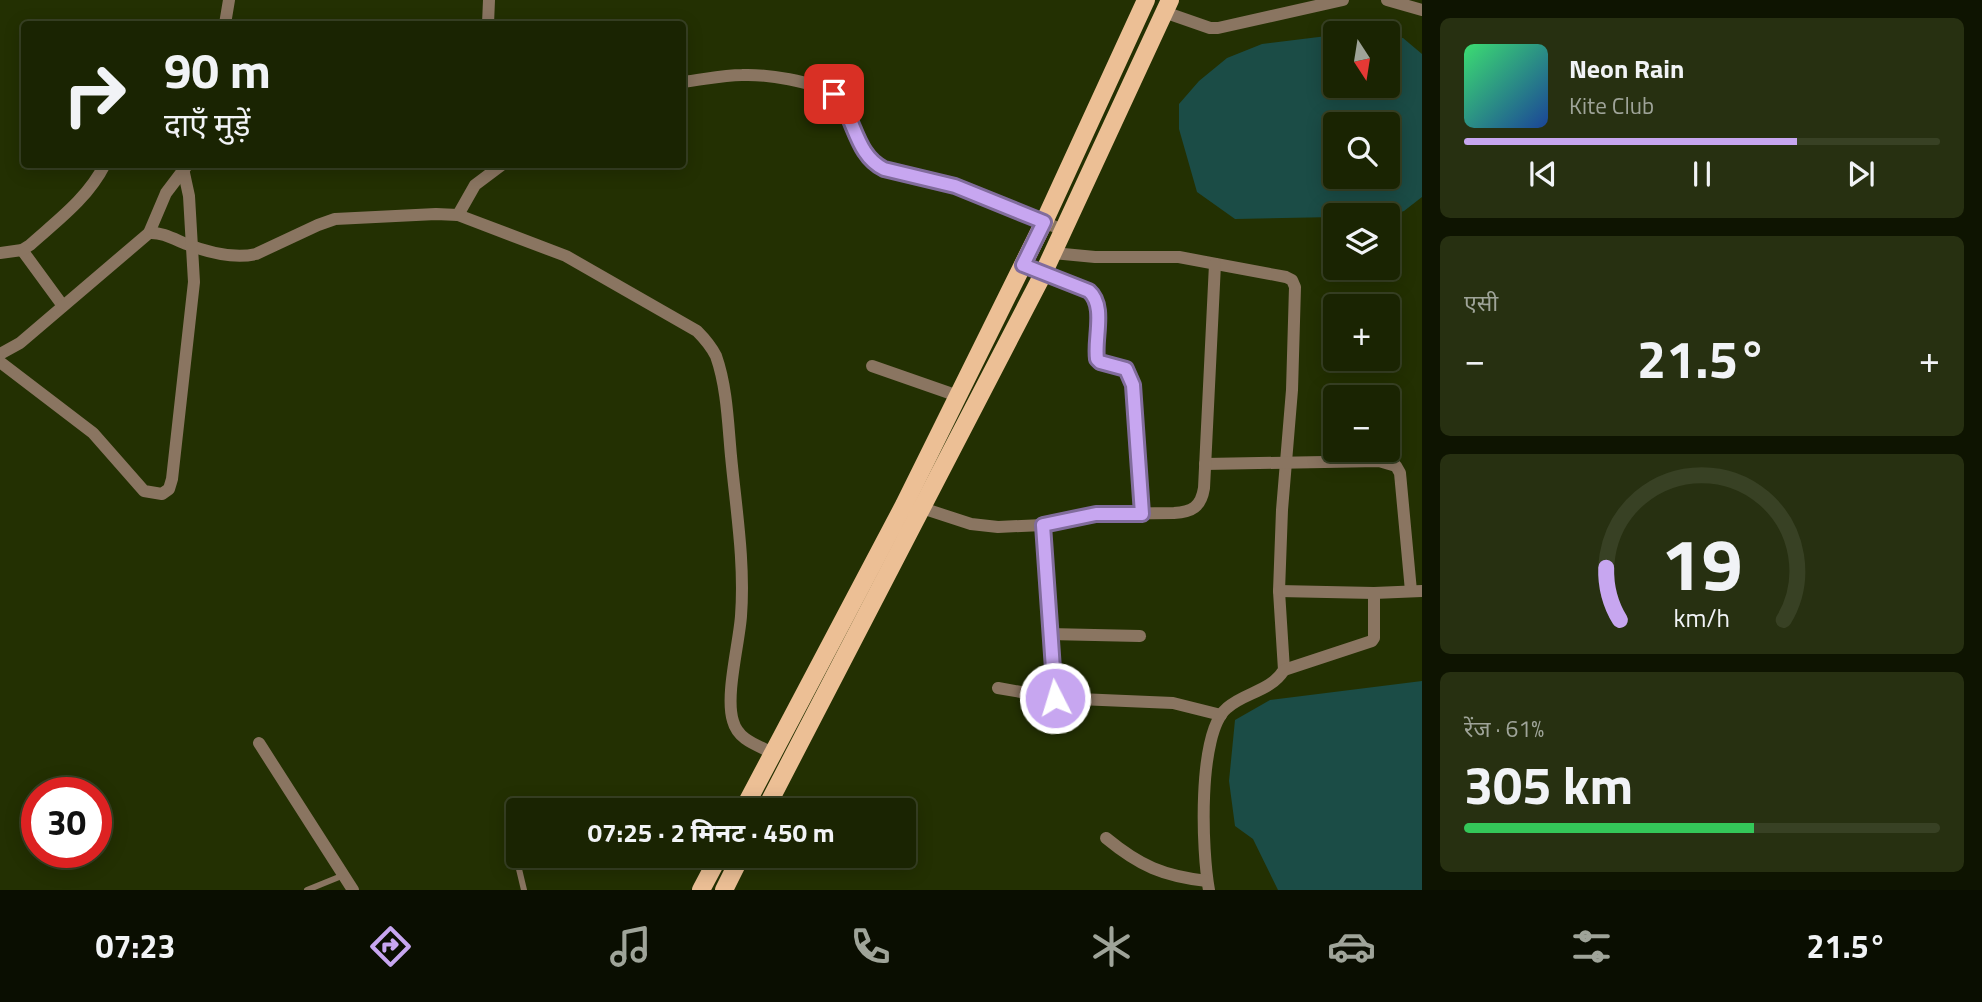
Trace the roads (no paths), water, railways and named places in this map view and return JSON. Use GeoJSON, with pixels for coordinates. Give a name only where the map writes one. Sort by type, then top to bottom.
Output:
{"type":"FeatureCollection","features":[{"type":"Feature","properties":{"kind":"main road"},"geometry":{"type":"LineString","coordinates":[[749,798],[904,505],[1044,222],[1146,0]]}},
{"type":"Feature","properties":{"kind":"main road"},"geometry":{"type":"LineString","coordinates":[[771,798],[1043,274],[1167,6]]}},
{"type":"Feature","properties":{"kind":"main road"},"geometry":{"type":"LineString","coordinates":[[713,868],[704,885],[724,890],[735,868]]}},
{"type":"Feature","properties":{"kind":"street"},"geometry":{"type":"LineString","coordinates":[[226,21],[229,0]]}},
{"type":"Feature","properties":{"kind":"street"},"geometry":{"type":"LineString","coordinates":[[488,21],[489,0]]}},
{"type":"Feature","properties":{"kind":"street"},"geometry":{"type":"LineString","coordinates":[[1167,6],[1210,28],[1218,28],[1343,0]]}},
{"type":"Feature","properties":{"kind":"street"},"geometry":{"type":"LineString","coordinates":[[1387,0],[1422,10]]}},
{"type":"Feature","properties":{"kind":"street"},"geometry":{"type":"LineString","coordinates":[[686,82],[745,75],[764,76],[823,89],[841,101],[863,151],[875,164],[884,169],[955,186],[1063,230]]}},
{"type":"Feature","properties":{"kind":"street"},"geometry":{"type":"LineString","coordinates":[[0,253],[22,250],[80,200],[103,168]]}},
{"type":"Feature","properties":{"kind":"street"},"geometry":{"type":"LineString","coordinates":[[0,354],[20,343],[149,233],[166,193],[186,169]]}},
{"type":"Feature","properties":{"kind":"street"},"geometry":{"type":"LineString","coordinates":[[0,362],[93,433],[144,491],[162,494],[169,489],[193,301],[186,169]]}},
{"type":"Feature","properties":{"kind":"street"},"geometry":{"type":"LineString","coordinates":[[458,215],[468,194],[486,171]]}},
{"type":"Feature","properties":{"kind":"street"},"geometry":{"type":"LineString","coordinates":[[149,233],[156,233],[192,247],[233,256],[246,256],[318,225],[351,217],[458,215],[566,256],[697,331],[710,345],[717,360],[726,405],[743,576],[739,638],[730,705],[732,721],[745,739],[773,753]]}},
{"type":"Feature","properties":{"kind":"street"},"geometry":{"type":"LineString","coordinates":[[22,250],[63,306]]}},
{"type":"Feature","properties":{"kind":"street"},"geometry":{"type":"LineString","coordinates":[[1053,253],[1088,257],[1179,257],[1292,280],[1294,287],[1288,461],[1282,510],[1279,591],[1284,670],[1278,679],[1267,687],[1238,701],[1220,715],[1208,748],[1205,816],[1208,885],[1161,873],[1141,864],[1106,838]]}},
{"type":"Feature","properties":{"kind":"street"},"geometry":{"type":"LineString","coordinates":[[922,508],[983,527],[1043,525],[1096,514],[1186,512],[1195,508],[1202,496],[1205,464],[1215,264]]}},
{"type":"Feature","properties":{"kind":"street"},"geometry":{"type":"LineString","coordinates":[[1023,265],[1094,295],[1098,308],[1097,359],[1126,369],[1133,385],[1142,514]]}},
{"type":"Feature","properties":{"kind":"street"},"geometry":{"type":"LineString","coordinates":[[872,366],[958,396]]}},
{"type":"Feature","properties":{"kind":"street"},"geometry":{"type":"LineString","coordinates":[[1205,464],[1379,461],[1396,466],[1400,473],[1416,591],[1279,591]]}},
{"type":"Feature","properties":{"kind":"street"},"geometry":{"type":"LineString","coordinates":[[1043,525],[1055,698]]}},
{"type":"Feature","properties":{"kind":"street"},"geometry":{"type":"LineString","coordinates":[[1284,670],[1371,641],[1374,638],[1374,593]]}},
{"type":"Feature","properties":{"kind":"street"},"geometry":{"type":"LineString","coordinates":[[1049,634],[1140,636]]}},
{"type":"Feature","properties":{"kind":"street"},"geometry":{"type":"LineString","coordinates":[[998,688],[1055,698],[1173,703],[1220,715]]}},
{"type":"Feature","properties":{"kind":"street"},"geometry":{"type":"LineString","coordinates":[[259,743],[353,890]]}},
{"type":"Feature","properties":{"kind":"lane"},"geometry":{"type":"LineString","coordinates":[[519,868],[524,890]]}},
{"type":"Feature","properties":{"kind":"lane"},"geometry":{"type":"LineString","coordinates":[[307,890],[344,875]]}},
{"type":"Feature","properties":{"kind":"water"},"geometry":{"type":"Polygon","coordinates":[[[1323,36],[1323,98],[1400,98],[1400,38],[1403,38],[1422,54],[1422,197],[1400,212],[1400,203],[1323,203],[1323,217],[1235,219],[1197,192],[1179,129],[1179,104],[1199,81],[1227,58],[1262,44],[1323,36]]]}},
{"type":"Feature","properties":{"kind":"water"},"geometry":{"type":"Polygon","coordinates":[[[1422,681],[1422,890],[1278,890],[1253,839],[1235,826],[1229,781],[1235,720],[1270,700],[1422,681]]]}}]}
